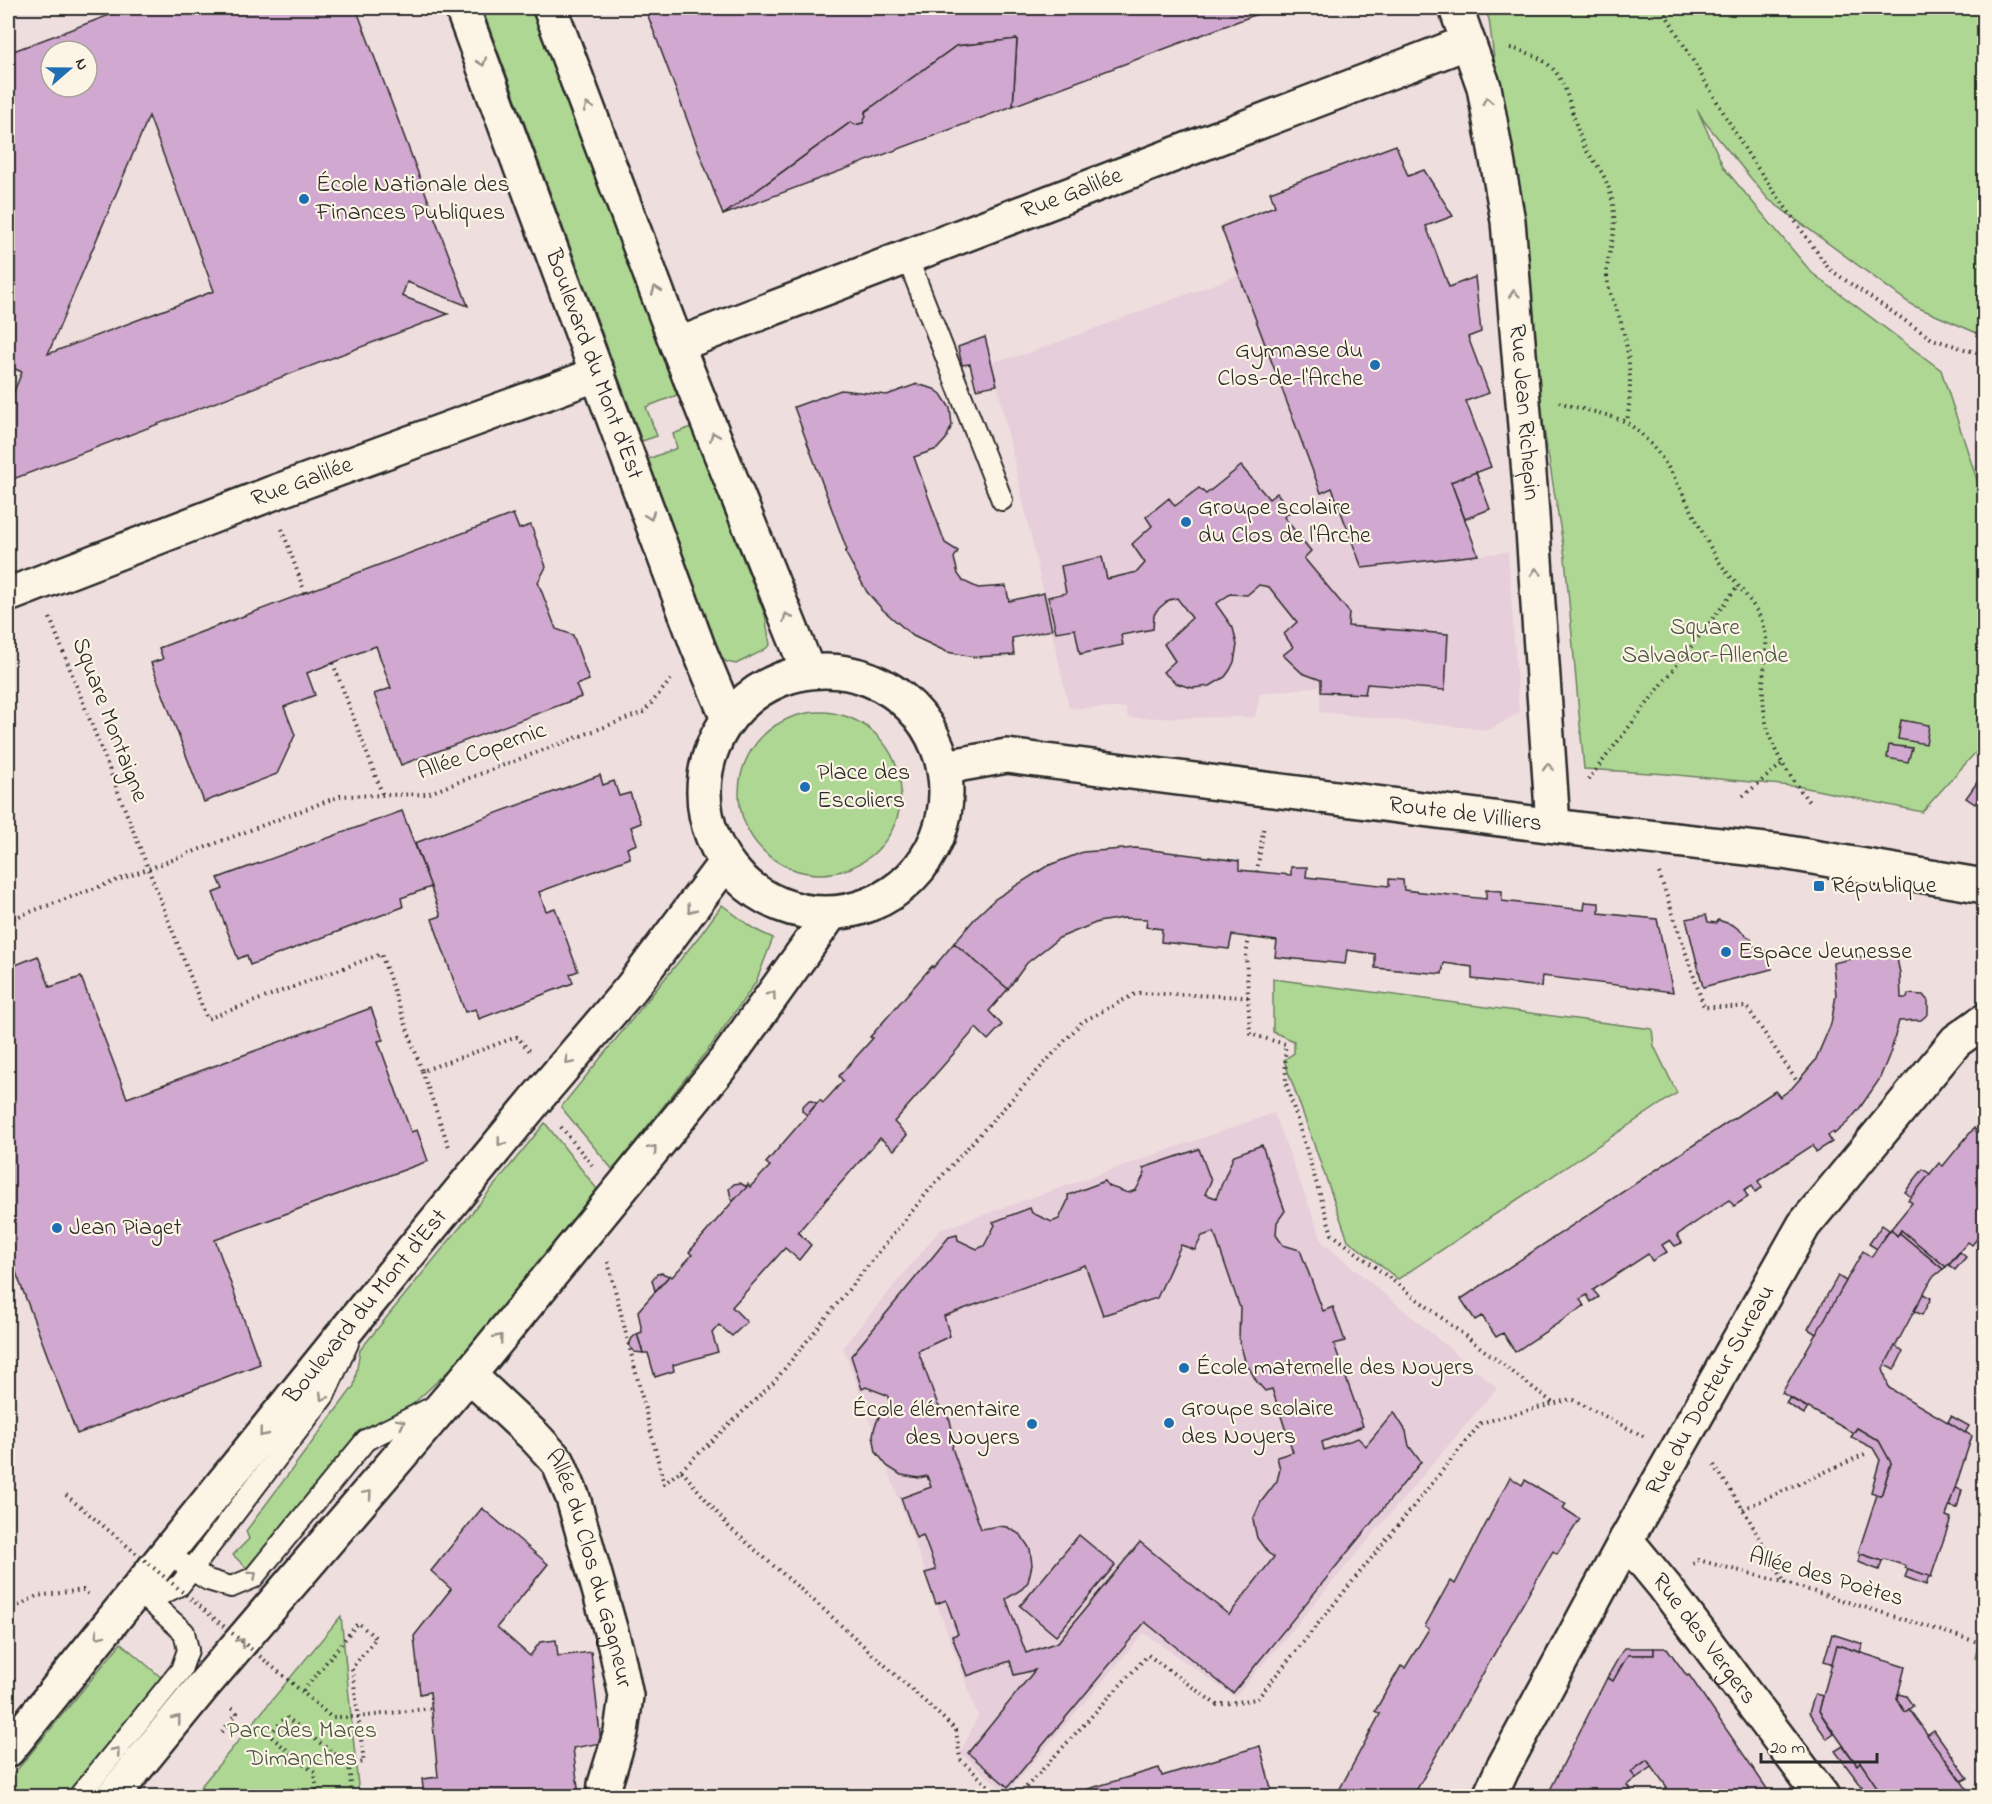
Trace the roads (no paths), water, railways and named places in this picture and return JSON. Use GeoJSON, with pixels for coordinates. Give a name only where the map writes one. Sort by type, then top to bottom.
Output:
{"type":"FeatureCollection","features":[{"type":"Feature","properties":{"kind":"street","name":"Boulevard du Mont d'Est"},"geometry":{"type":"LineString","coordinates":[[462,8],[698,647],[728,719]]}},
{"type":"Feature","properties":{"kind":"street"},"geometry":{"type":"LineString","coordinates":[[550,8],[677,345],[808,671]]}},
{"type":"Feature","properties":{"kind":"street","name":"Rue Jean Richepin"},"geometry":{"type":"LineString","coordinates":[[1456,8],[1484,87],[1508,221],[1553,825]]}},
{"type":"Feature","properties":{"kind":"street","name":"Rue Galilée"},"geometry":{"type":"LineString","coordinates":[[677,345],[1468,42]]}},
{"type":"Feature","properties":{"kind":"street","name":"Rue Galilée"},"geometry":{"type":"LineString","coordinates":[[22,590],[270,494],[598,374]]}},
{"type":"Feature","properties":{"kind":"street"},"geometry":{"type":"LineString","coordinates":[[808,671],[854,673],[896,692],[927,725],[945,767],[947,810],[933,850],[927,858],[907,883],[871,906],[830,915],[790,909],[754,891],[726,862],[709,828],[704,790],[710,753],[728,719],[763,687],[808,671]]}},
{"type":"Feature","properties":{"kind":"street","name":"Route de Villiers"},"geometry":{"type":"LineString","coordinates":[[945,767],[1007,756],[1784,852],[1984,886]]}},
{"type":"Feature","properties":{"kind":"street","name":"Boulevard du Mont d'Est"},"geometry":{"type":"LineString","coordinates":[[8,1750],[366,1306],[632,987],[726,862]]}},
{"type":"Feature","properties":{"kind":"street"},"geometry":{"type":"LineString","coordinates":[[113,1797],[203,1686],[469,1375],[726,1060],[830,915]]}},
{"type":"Feature","properties":{"kind":"street","name":"Rue du Docteur Sureau"},"geometry":{"type":"LineString","coordinates":[[1490,1797],[1502,1770],[1626,1540],[1804,1225],[1956,1041],[1984,1021]]}},
{"type":"Feature","properties":{"kind":"street","name":"Allée du Clos du Gagneur"},"geometry":{"type":"LineString","coordinates":[[469,1375],[558,1462],[573,1498],[617,1653],[626,1695],[621,1732],[605,1784],[604,1797]]}},
{"type":"Feature","properties":{"kind":"street","name":"Rue des Vergers"},"geometry":{"type":"LineString","coordinates":[[1626,1540],[1664,1586],[1822,1797]]}},
{"type":"Feature","properties":{"kind":"lane"},"geometry":{"type":"LineString","coordinates":[[908,257],[1002,500]]}},
{"type":"Feature","properties":{"kind":"lane"},"geometry":{"type":"LineString","coordinates":[[136,1589],[162,1594],[180,1585],[324,1396],[366,1306]]}},
{"type":"Feature","properties":{"kind":"lane"},"geometry":{"type":"LineString","coordinates":[[165,1553],[208,1580],[231,1587],[253,1578],[366,1440],[448,1400]]}},
{"type":"Feature","properties":{"kind":"lane"},"geometry":{"type":"LineString","coordinates":[[79,1797],[181,1670],[188,1650],[184,1632],[136,1589]]}},
{"type":"Feature","properties":{"kind":"place","name":"École Nationale des Finances Publiques"},"geometry":{"type":"Point","coordinates":[304,199]}},
{"type":"Feature","properties":{"kind":"place","name":"Gymnase du Clos-de-l'Arche"},"geometry":{"type":"Point","coordinates":[1375,365]}},
{"type":"Feature","properties":{"kind":"place","name":"Groupe scolaire du Clos de l'Arche"},"geometry":{"type":"Point","coordinates":[1186,522]}},
{"type":"Feature","properties":{"kind":"place","name":"Place des Escoliers"},"geometry":{"type":"Point","coordinates":[805,787]}},
{"type":"Feature","properties":{"kind":"place","name":"République"},"geometry":{"type":"Point","coordinates":[1819,886]}},
{"type":"Feature","properties":{"kind":"place","name":"Espace Jeunesse"},"geometry":{"type":"Point","coordinates":[1726,952]}},
{"type":"Feature","properties":{"kind":"place","name":"Jean Piaget"},"geometry":{"type":"Point","coordinates":[57,1228]}},
{"type":"Feature","properties":{"kind":"place","name":"École maternelle des Noyers"},"geometry":{"type":"Point","coordinates":[1184,1368]}},
{"type":"Feature","properties":{"kind":"place","name":"Groupe scolaire des Noyers"},"geometry":{"type":"Point","coordinates":[1169,1423]}},
{"type":"Feature","properties":{"kind":"place","name":"École élémentaire des Noyers"},"geometry":{"type":"Point","coordinates":[1032,1424]}},
{"type":"Feature","properties":{"kind":"park label","name":"Square Salvador-Allende"},"geometry":{"type":"Point","coordinates":[1705,642]}},
{"type":"Feature","properties":{"kind":"park label","name":"Parc des Mares Dimanches"},"geometry":{"type":"Point","coordinates":[302,1745]}}]}
